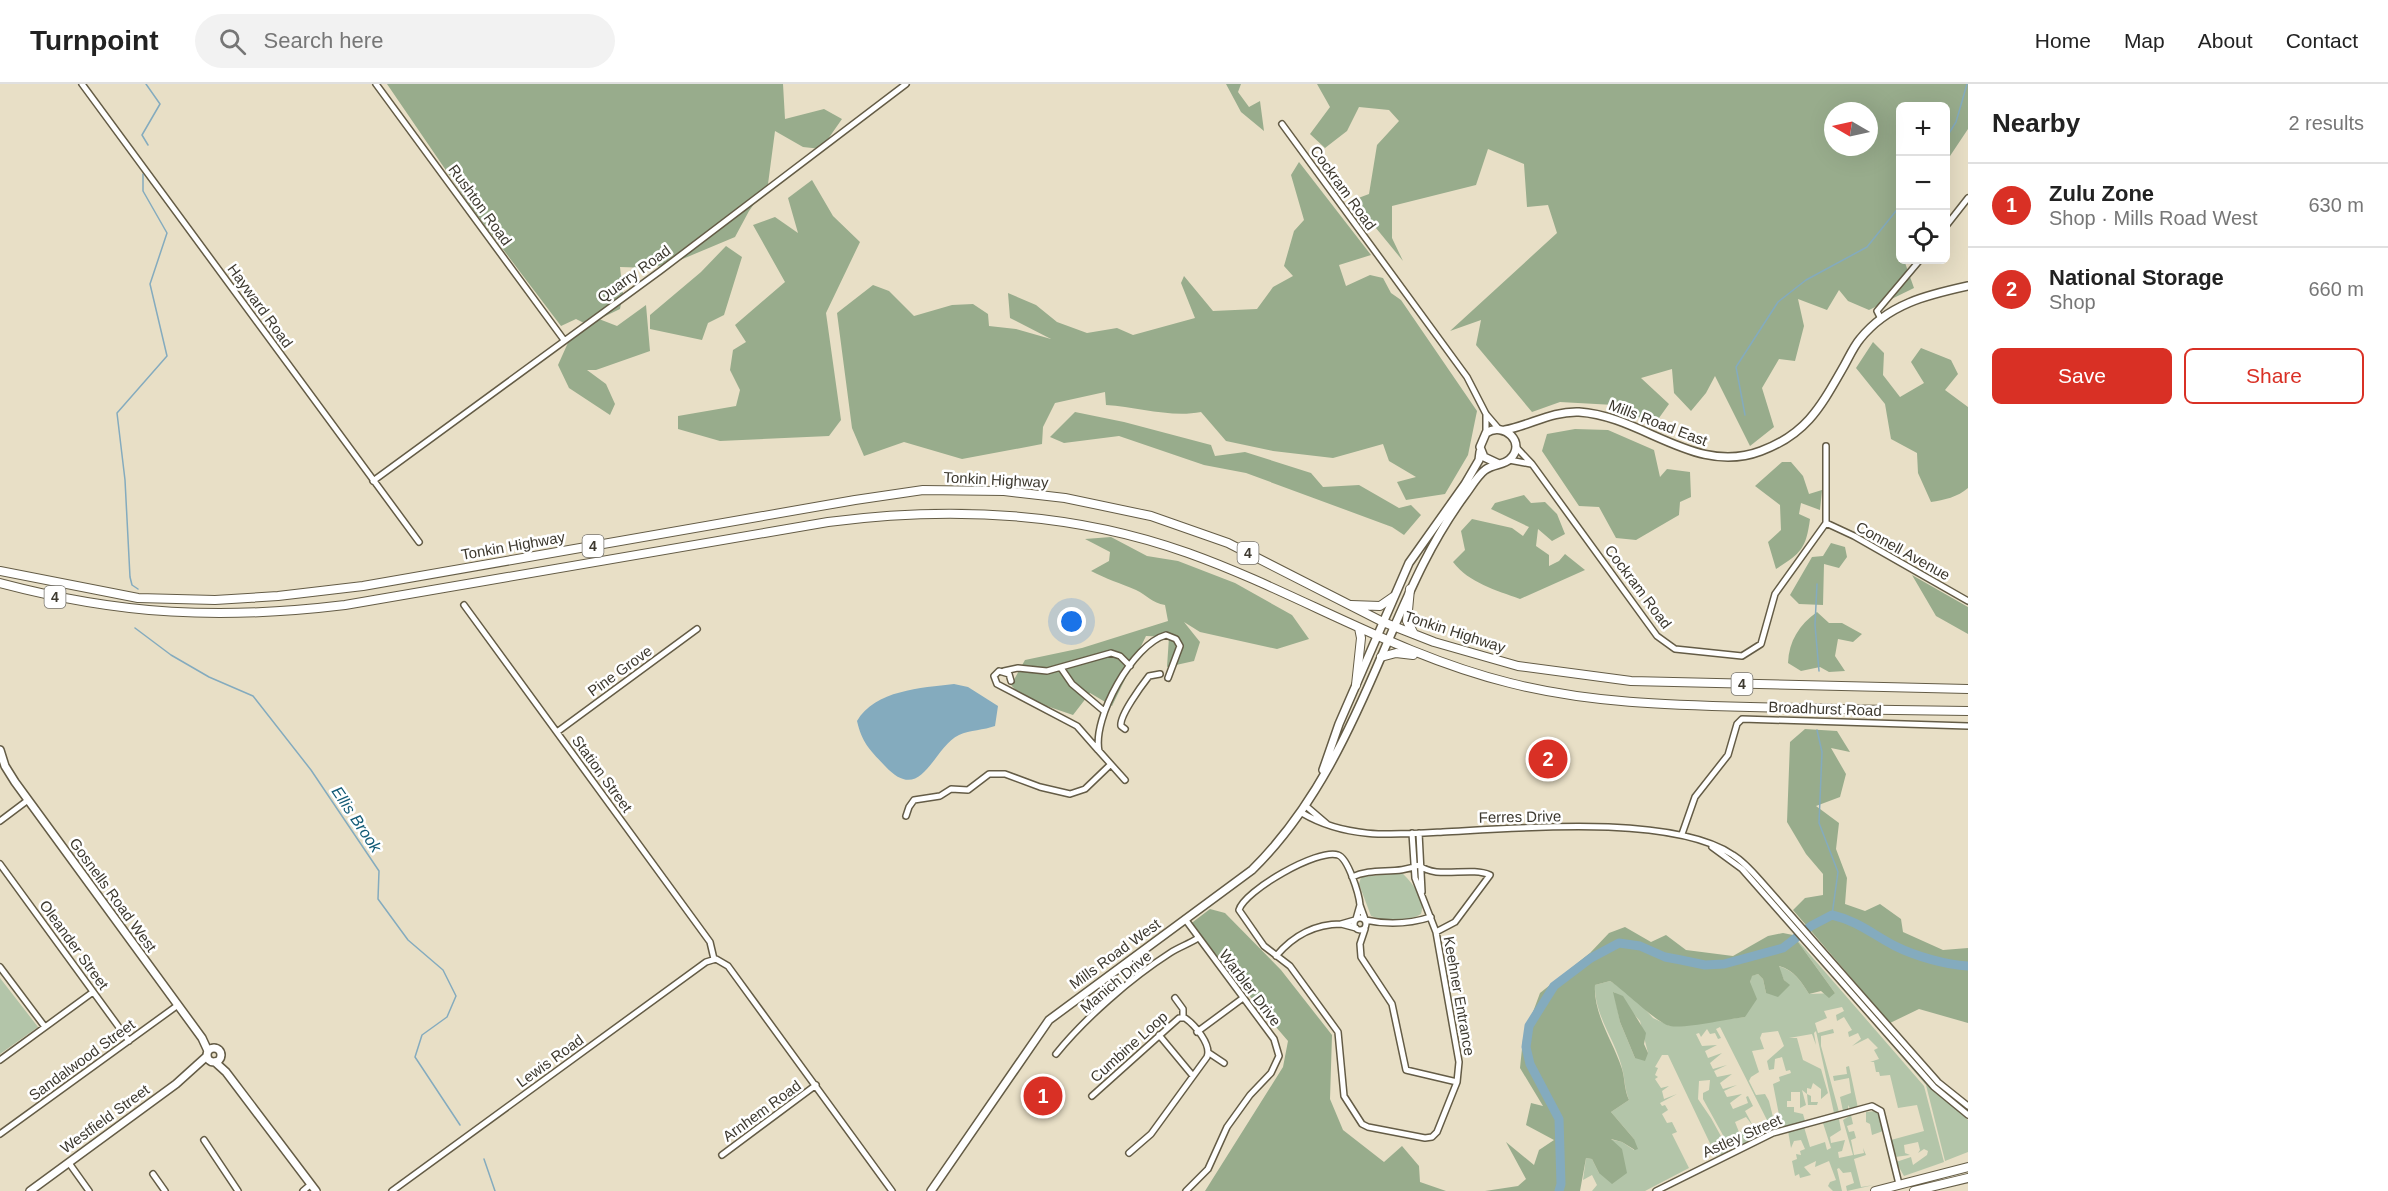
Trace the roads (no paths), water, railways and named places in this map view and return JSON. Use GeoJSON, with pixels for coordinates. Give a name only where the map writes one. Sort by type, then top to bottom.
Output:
{"type":"FeatureCollection","features":[{"type":"Feature","properties":{"kind":"highway","name":"Tonkin Highway"},"geometry":{"type":"LineString","coordinates":[[0,571],[138,598],[215,600],[278,597],[363,586],[855,500],[947,489],[1065,498],[1162,519],[1228,543],[1346,605],[1394,627],[1518,666],[1631,681],[1968,689]]}},
{"type":"Feature","properties":{"kind":"highway","name":"Tonkin Highway"},"geometry":{"type":"LineString","coordinates":[[0,583],[76,602],[134,610],[216,615],[297,611],[345,605],[828,522],[908,513],[948,512],[1032,516],[1122,532],[1190,553],[1388,642],[1429,658],[1510,683],[1628,703],[1968,711]]}},
{"type":"Feature","properties":{"kind":"highway"},"geometry":{"type":"LineString","coordinates":[[1410,589],[1407,621],[1415,635]]}},
{"type":"Feature","properties":{"kind":"highway"},"geometry":{"type":"LineString","coordinates":[[1346,605],[1380,606],[1393,597]]}},
{"type":"Feature","properties":{"kind":"highway"},"geometry":{"type":"LineString","coordinates":[[1356,685],[1361,639],[1359,628]]}},
{"type":"Feature","properties":{"kind":"highway"},"geometry":{"type":"LineString","coordinates":[[1381,657],[1396,653],[1429,658]]}},
{"type":"Feature","properties":{"kind":"highway"},"geometry":{"type":"LineString","coordinates":[[1950,1170],[1968,1160]]}},
{"type":"Feature","properties":{"kind":"highway"},"geometry":{"type":"LineString","coordinates":[[1875,1191],[1968,1167]]}},
{"type":"Feature","properties":{"kind":"highway"},"geometry":{"type":"LineString","coordinates":[[1914,1191],[1968,1178]]}},
{"type":"Feature","properties":{"kind":"main road","name":"Mills Road East"},"geometry":{"type":"LineString","coordinates":[[1502,429],[1521,427],[1539,418],[1560,413],[1579,412],[1620,422],[1708,457],[1739,458],[1749,455],[1779,444],[1798,431],[1816,414],[1860,339],[1881,319],[1908,302],[1968,286]]}},
{"type":"Feature","properties":{"kind":"main road"},"geometry":{"type":"LineString","coordinates":[[1388,642],[1410,589],[1441,528],[1485,470],[1509,460],[1521,427]]}},
{"type":"Feature","properties":{"kind":"main road"},"geometry":{"type":"LineString","coordinates":[[1376,636],[1416,550],[1465,484],[1479,460],[1480,447],[1486,433],[1502,429],[1515,445]]}},
{"type":"Feature","properties":{"kind":"main road"},"geometry":{"type":"LineString","coordinates":[[1480,447],[1484,457],[1499,464]]}},
{"type":"Feature","properties":{"kind":"main road","name":"Mills Road West"},"geometry":{"type":"LineString","coordinates":[[1322,776],[1326,756],[1376,636]]}},
{"type":"Feature","properties":{"kind":"main road","name":"Mills Road West"},"geometry":{"type":"LineString","coordinates":[[930,1191],[1049,1020],[1252,870],[1278,844],[1302,813],[1322,776],[1340,750],[1388,642]]}},
{"type":"Feature","properties":{"kind":"main road","name":"Gosnells Road West"},"geometry":{"type":"LineString","coordinates":[[0,742],[2,763],[202,1038],[212,1056],[313,1189]]}},
{"type":"Feature","properties":{"kind":"main road","name":"Westfield Street"},"geometry":{"type":"LineString","coordinates":[[30,1191],[212,1056]]}},
{"type":"Feature","properties":{"kind":"main road","name":"Mills Road West"},"geometry":{"type":"LineString","coordinates":[[936,1191],[944,1173]]}},
{"type":"Feature","properties":{"kind":"street","name":"Hayward Road"},"geometry":{"type":"LineString","coordinates":[[82,84],[419,542]]}},
{"type":"Feature","properties":{"kind":"street","name":"Rushton Road"},"geometry":{"type":"LineString","coordinates":[[376,84],[564,340]]}},
{"type":"Feature","properties":{"kind":"street","name":"Quarry Road"},"geometry":{"type":"LineString","coordinates":[[373,481],[785,177],[906,84]]}},
{"type":"Feature","properties":{"kind":"street","name":"Cockram Road"},"geometry":{"type":"LineString","coordinates":[[1282,124],[1467,377],[1486,414],[1502,429]]}},
{"type":"Feature","properties":{"kind":"street"},"geometry":{"type":"LineString","coordinates":[[1950,221],[1968,198]]}},
{"type":"Feature","properties":{"kind":"street"},"geometry":{"type":"LineString","coordinates":[[1881,319],[1877,311],[1917,264]]}},
{"type":"Feature","properties":{"kind":"street","name":"Cockram Road"},"geometry":{"type":"LineString","coordinates":[[1486,414],[1486,433]]}},
{"type":"Feature","properties":{"kind":"street","name":"Cockram Road"},"geometry":{"type":"LineString","coordinates":[[1515,445],[1532,464],[1657,636],[1675,649],[1742,656],[1761,644],[1775,594],[1826,523]]}},
{"type":"Feature","properties":{"kind":"street"},"geometry":{"type":"LineString","coordinates":[[1826,446],[1826,523]]}},
{"type":"Feature","properties":{"kind":"street"},"geometry":{"type":"LineString","coordinates":[[1509,460],[1532,464]]}},
{"type":"Feature","properties":{"kind":"street","name":"Connell Avenue"},"geometry":{"type":"LineString","coordinates":[[1826,523],[1854,536],[1968,601]]}},
{"type":"Feature","properties":{"kind":"street","name":"Station Street"},"geometry":{"type":"LineString","coordinates":[[464,606],[710,942],[714,959]]}},
{"type":"Feature","properties":{"kind":"street","name":"Pine Grove"},"geometry":{"type":"LineString","coordinates":[[557,732],[697,629]]}},
{"type":"Feature","properties":{"kind":"street"},"geometry":{"type":"LineString","coordinates":[[1099,751],[1098,732],[1104,711],[1130,666],[1153,641],[1164,635],[1171,635],[1178,640],[1180,650],[1168,678]]}},
{"type":"Feature","properties":{"kind":"street"},"geometry":{"type":"LineString","coordinates":[[1125,780],[1077,726],[997,684],[995,674],[1016,668],[1038,671],[1060,668],[1111,653],[1120,656],[1130,666]]}},
{"type":"Feature","properties":{"kind":"street"},"geometry":{"type":"LineString","coordinates":[[1060,668],[1070,681],[1104,711]]}},
{"type":"Feature","properties":{"kind":"street"},"geometry":{"type":"LineString","coordinates":[[1004,671],[1010,674],[1011,681]]}},
{"type":"Feature","properties":{"kind":"street"},"geometry":{"type":"LineString","coordinates":[[1125,729],[1121,726],[1121,720],[1136,696],[1149,676],[1160,674]]}},
{"type":"Feature","properties":{"kind":"street","name":"Broadhurst Road"},"geometry":{"type":"LineString","coordinates":[[1682,834],[1695,797],[1728,755],[1737,724],[1742,719],[1968,726]]}},
{"type":"Feature","properties":{"kind":"street"},"geometry":{"type":"LineString","coordinates":[[906,816],[914,801],[938,797],[951,789],[968,790],[989,774],[1005,774],[1040,788],[1070,794],[1085,789],[1110,765]]}},
{"type":"Feature","properties":{"kind":"street"},"geometry":{"type":"LineString","coordinates":[[0,821],[28,800]]}},
{"type":"Feature","properties":{"kind":"street","name":"Ferres Drive"},"geometry":{"type":"LineString","coordinates":[[1306,806],[1330,827]]}},
{"type":"Feature","properties":{"kind":"street","name":"Ferres Drive"},"geometry":{"type":"LineString","coordinates":[[1302,813],[1330,827],[1361,834],[1586,828],[1653,830],[1682,834],[1708,844],[1738,865],[1764,888],[1934,1087],[1968,1115]]}},
{"type":"Feature","properties":{"kind":"street","name":"Keehner Entrance"},"geometry":{"type":"LineString","coordinates":[[1360,944],[1365,919],[1360,905],[1359,892],[1344,860],[1338,855],[1307,860],[1263,885],[1242,904],[1239,910],[1242,918],[1264,946],[1290,966],[1338,1032],[1344,1096],[1364,1126],[1425,1138],[1432,1137],[1437,1132],[1457,1082],[1458,1057],[1436,932],[1422,894],[1412,833]]}},
{"type":"Feature","properties":{"kind":"street","name":"Keehner Entrance"},"geometry":{"type":"LineString","coordinates":[[1416,866],[1419,833]]}},
{"type":"Feature","properties":{"kind":"street","name":"Oleander Street"},"geometry":{"type":"LineString","coordinates":[[0,864],[129,1041]]}},
{"type":"Feature","properties":{"kind":"street"},"geometry":{"type":"LineString","coordinates":[[1352,877],[1370,871],[1416,866],[1429,871],[1477,871],[1490,875],[1455,922],[1436,932]]}},
{"type":"Feature","properties":{"kind":"street"},"geometry":{"type":"LineString","coordinates":[[1360,905],[1356,929],[1364,964],[1392,1004],[1406,1070],[1457,1082]]}},
{"type":"Feature","properties":{"kind":"street"},"geometry":{"type":"LineString","coordinates":[[1341,924],[1356,929],[1381,924],[1406,923],[1431,917]]}},
{"type":"Feature","properties":{"kind":"street","name":"Warbler Drive"},"geometry":{"type":"LineString","coordinates":[[1185,919],[1278,1047],[1277,1065],[1227,1126],[1208,1169],[1186,1191]]}},
{"type":"Feature","properties":{"kind":"street"},"geometry":{"type":"LineString","coordinates":[[1276,956],[1293,940],[1314,928],[1356,919],[1381,924]]}},
{"type":"Feature","properties":{"kind":"street","name":"Manich Drive"},"geometry":{"type":"LineString","coordinates":[[1056,1054],[1068,1039],[1136,978],[1170,953],[1198,938]]}},
{"type":"Feature","properties":{"kind":"street"},"geometry":{"type":"LineString","coordinates":[[714,959],[725,963],[893,1190]]}},
{"type":"Feature","properties":{"kind":"street","name":"Lewis Road"},"geometry":{"type":"LineString","coordinates":[[392,1191],[696,969],[714,959]]}},
{"type":"Feature","properties":{"kind":"street"},"geometry":{"type":"LineString","coordinates":[[0,967],[45,1027]]}},
{"type":"Feature","properties":{"kind":"street","name":"Ferres Drive"},"geometry":{"type":"LineString","coordinates":[[1834,968],[1938,1082],[1968,1106]]}},
{"type":"Feature","properties":{"kind":"street"},"geometry":{"type":"LineString","coordinates":[[0,1060],[93,992]]}},
{"type":"Feature","properties":{"kind":"street","name":"Cumbine Loop"},"geometry":{"type":"LineString","coordinates":[[1175,998],[1183,1009],[1183,1018]]}},
{"type":"Feature","properties":{"kind":"street"},"geometry":{"type":"LineString","coordinates":[[1197,1032],[1243,998]]}},
{"type":"Feature","properties":{"kind":"street","name":"Sandalwood Street"},"geometry":{"type":"LineString","coordinates":[[0,1134],[178,1005]]}},
{"type":"Feature","properties":{"kind":"street","name":"Cumbine Loop"},"geometry":{"type":"LineString","coordinates":[[1183,1018],[1190,1022],[1209,1048],[1209,1053],[1224,1063]]}},
{"type":"Feature","properties":{"kind":"street","name":"Cumbine Loop"},"geometry":{"type":"LineString","coordinates":[[1092,1096],[1159,1035],[1183,1018]]}},
{"type":"Feature","properties":{"kind":"street"},"geometry":{"type":"LineString","coordinates":[[1159,1035],[1193,1076]]}},
{"type":"Feature","properties":{"kind":"street"},"geometry":{"type":"LineString","coordinates":[[1129,1154],[1151,1134],[1209,1053]]}},
{"type":"Feature","properties":{"kind":"street","name":"Arnhem Road"},"geometry":{"type":"LineString","coordinates":[[722,1155],[816,1085]]}},
{"type":"Feature","properties":{"kind":"street","name":"Astley Street"},"geometry":{"type":"LineString","coordinates":[[1656,1191],[1773,1133],[1872,1106],[1878,1108],[1899,1184]]}},
{"type":"Feature","properties":{"kind":"street"},"geometry":{"type":"LineString","coordinates":[[204,1140],[238,1191]]}},
{"type":"Feature","properties":{"kind":"street"},"geometry":{"type":"LineString","coordinates":[[69,1163],[89,1191]]}},
{"type":"Feature","properties":{"kind":"street"},"geometry":{"type":"LineString","coordinates":[[153,1174],[165,1191]]}},
{"type":"Feature","properties":{"kind":"street"},"geometry":{"type":"LineString","coordinates":[[303,1191],[313,1189]]}},
{"type":"Feature","properties":{"kind":"water"},"geometry":{"type":"Polygon","coordinates":[[[954,684],[968,687],[998,706],[995,726],[959,735],[918,777],[908,780],[898,777],[867,746],[857,721],[875,703],[900,692],[954,684]]]}},
{"type":"Feature","properties":{"kind":"waterway","name":"Ellis Brook"},"geometry":{"type":"LineString","coordinates":[[146,84],[160,104],[142,135],[148,145]]}},
{"type":"Feature","properties":{"kind":"waterway"},"geometry":{"type":"LineString","coordinates":[[1950,132],[1956,122],[1967,84]]}},
{"type":"Feature","properties":{"kind":"waterway","name":"Ellis Brook"},"geometry":{"type":"LineString","coordinates":[[138,589],[132,585],[130,577],[125,480],[117,413],[167,356],[150,284],[167,233],[143,191],[143,174]]}},
{"type":"Feature","properties":{"kind":"waterway"},"geometry":{"type":"LineString","coordinates":[[1745,415],[1736,367],[1778,302],[1806,280],[1867,247],[1897,210]]}},
{"type":"Feature","properties":{"kind":"waterway"},"geometry":{"type":"LineString","coordinates":[[1817,584],[1815,625],[1819,671]]}},
{"type":"Feature","properties":{"kind":"waterway","name":"Ellis Brook"},"geometry":{"type":"LineString","coordinates":[[135,628],[171,655],[209,677],[253,696],[311,770],[379,871],[378,899],[408,940],[443,970],[456,996],[447,1017],[422,1035],[415,1057],[460,1125]]}},
{"type":"Feature","properties":{"kind":"waterway"},"geometry":{"type":"LineString","coordinates":[[1817,730],[1822,752],[1819,823],[1838,872],[1832,915]]}},
{"type":"Feature","properties":{"kind":"waterway"},"geometry":{"type":"LineString","coordinates":[[1559,1191],[1561,1184],[1559,1119],[1530,1064],[1526,1047],[1529,1026],[1554,986],[1591,958],[1619,943],[1640,946],[1665,957],[1705,965],[1724,964],[1783,948],[1811,926],[1832,915],[1857,924],[1912,953],[1941,962],[1968,966]]}},
{"type":"Feature","properties":{"kind":"waterway","name":"Ellis Brook"},"geometry":{"type":"LineString","coordinates":[[484,1159],[495,1191]]}},
{"type":"Feature","properties":{"kind":"place","name":"National Storage"},"geometry":{"type":"Point","coordinates":[1548,759]}},
{"type":"Feature","properties":{"kind":"place","name":"Zulu Zone"},"geometry":{"type":"Point","coordinates":[1043,1096]}}]}
